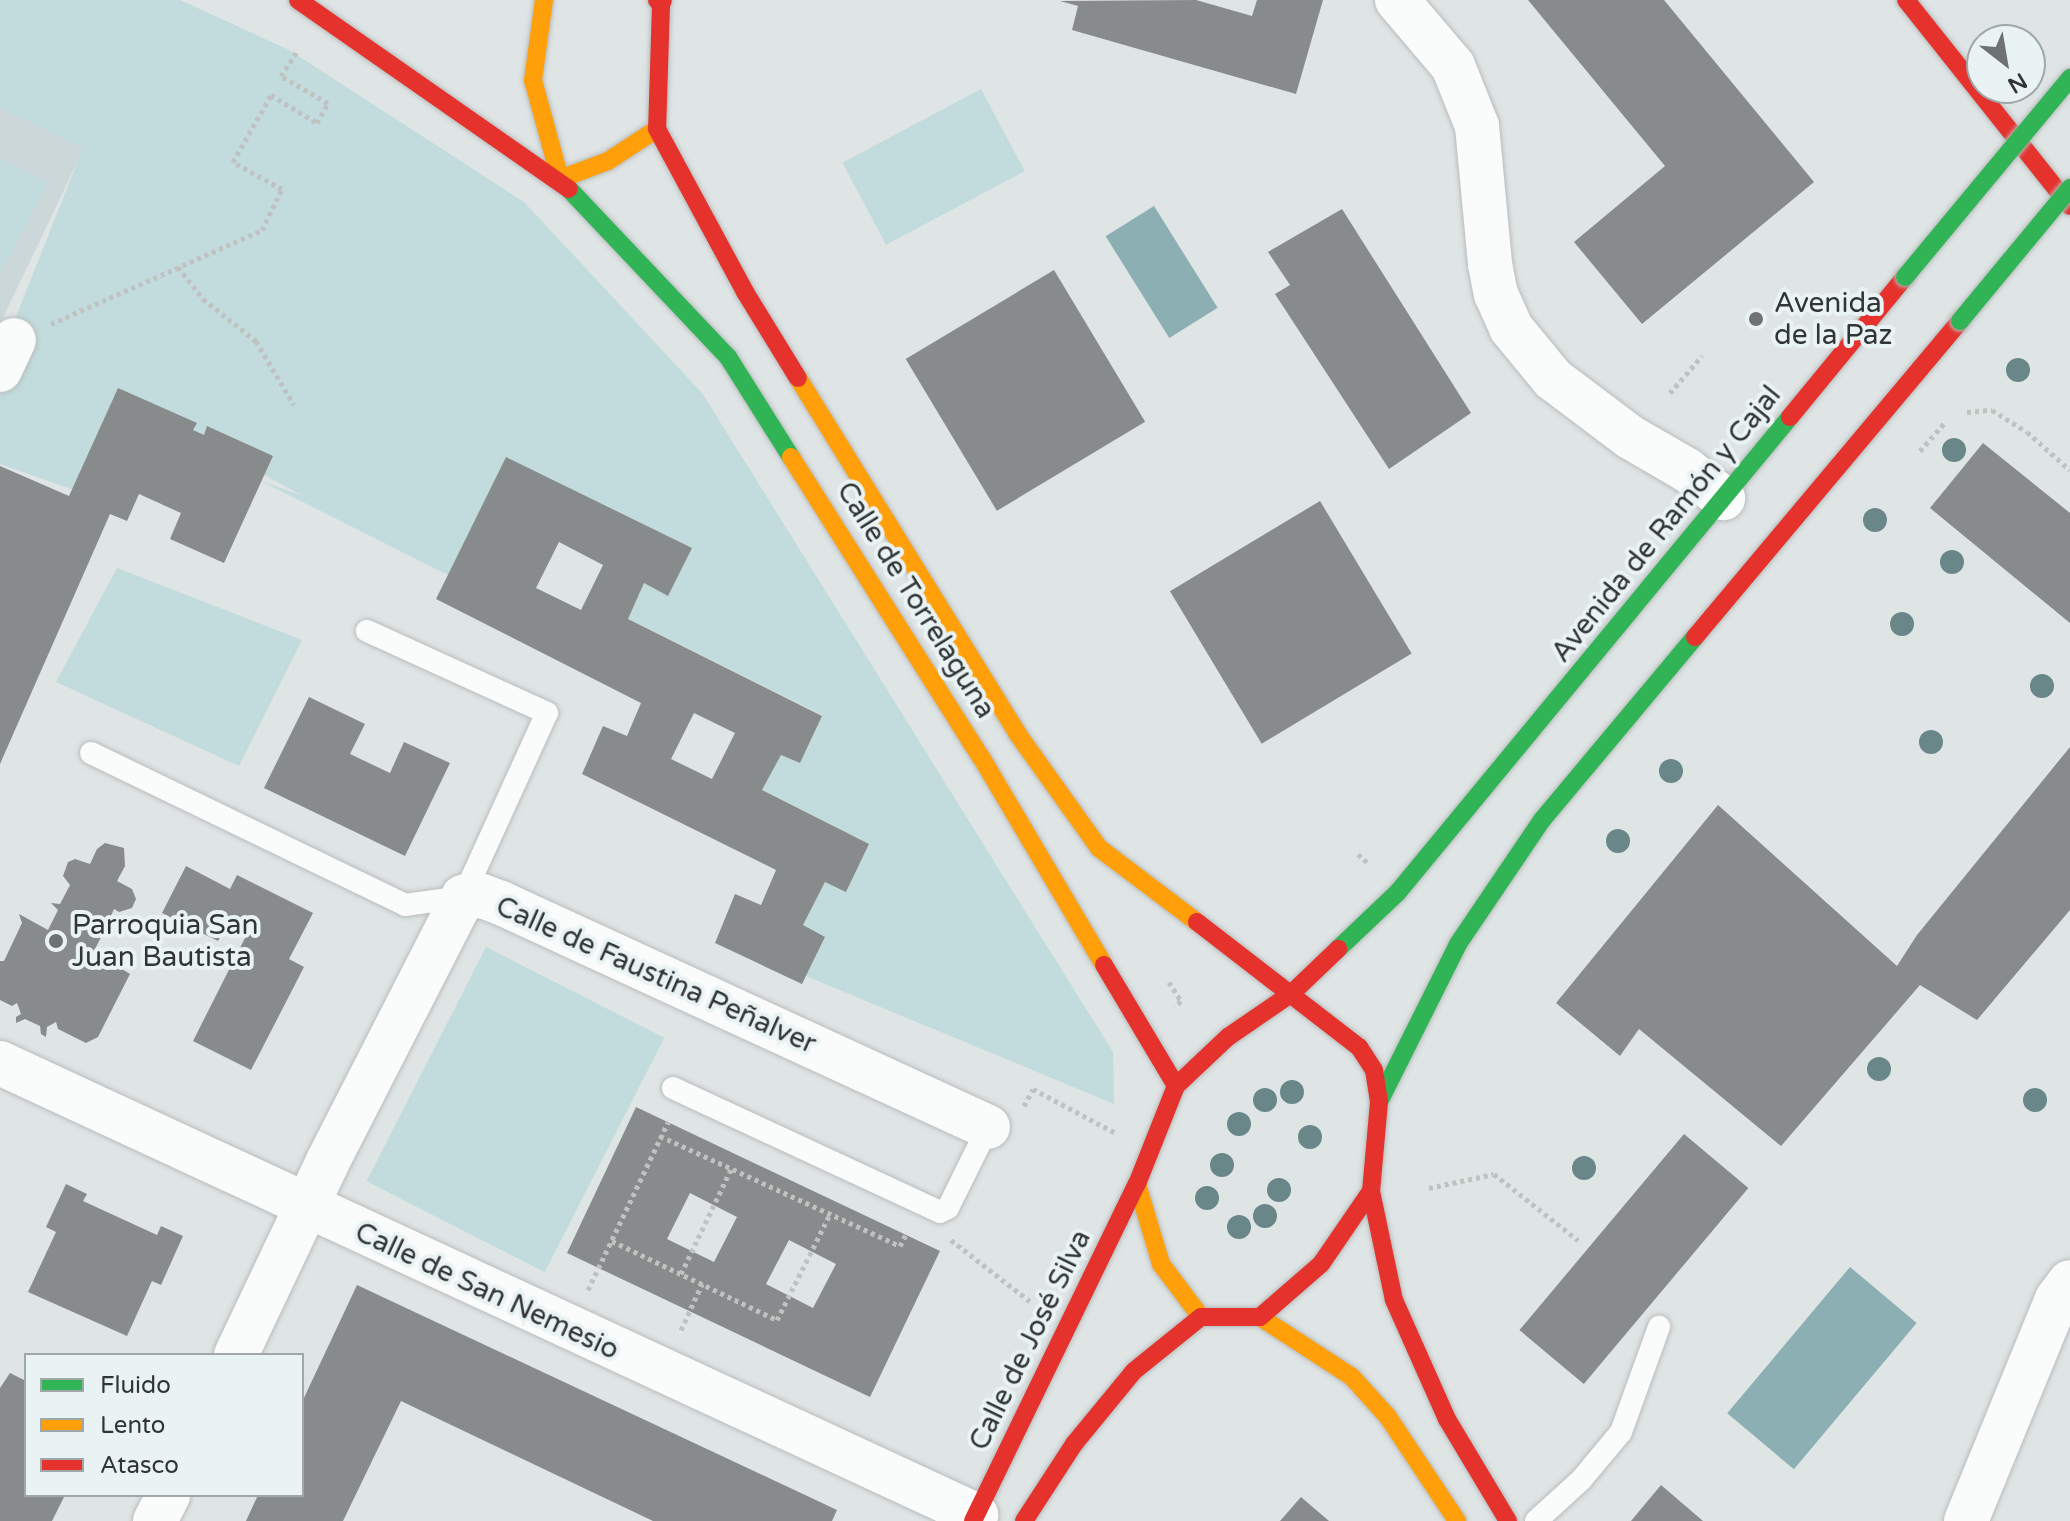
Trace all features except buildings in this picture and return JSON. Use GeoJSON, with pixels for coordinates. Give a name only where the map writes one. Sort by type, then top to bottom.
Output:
{"type":"FeatureCollection","features":[{"type":"Feature","properties":{"kind":"main road"},"geometry":{"type":"LineString","coordinates":[[544,0],[533,80],[560,179],[608,161],[657,129],[660,2]]}},
{"type":"Feature","properties":{"kind":"main road"},"geometry":{"type":"LineString","coordinates":[[1906,0],[2070,206]]}},
{"type":"Feature","properties":{"kind":"main road","name":"Calle de Torrelaguna"},"geometry":{"type":"LineString","coordinates":[[305,4],[560,179],[728,357],[981,757],[1176,1086]]}},
{"type":"Feature","properties":{"kind":"main road","name":"Avenida de Ramón y Cajal"},"geometry":{"type":"LineString","coordinates":[[1292,993],[1398,892],[1439,845],[2070,78]]}},
{"type":"Feature","properties":{"kind":"main road"},"geometry":{"type":"LineString","coordinates":[[1379,1102],[1458,944],[1542,820],[2070,187],[2021,112]]}},
{"type":"Feature","properties":{"kind":"main road","name":"Calle de Torrelaguna"},"geometry":{"type":"LineString","coordinates":[[657,129],[745,292],[1056,792],[1099,848],[1292,993]]}},
{"type":"Feature","properties":{"kind":"main road"},"geometry":{"type":"LineString","coordinates":[[1201,1317],[1161,1264],[1137,1184],[1176,1086],[1228,1037],[1292,993],[1359,1047],[1374,1070],[1379,1102],[1371,1191],[1394,1300],[1447,1419],[1508,1521]]}},
{"type":"Feature","properties":{"kind":"main road","name":"Calle de José Silva"},"geometry":{"type":"LineString","coordinates":[[975,1518],[1137,1184]]}},
{"type":"Feature","properties":{"kind":"main road"},"geometry":{"type":"LineString","coordinates":[[1260,1317],[1321,1264],[1371,1191]]}},
{"type":"Feature","properties":{"kind":"main road"},"geometry":{"type":"LineString","coordinates":[[1024,1521],[1074,1444],[1134,1371],[1201,1317],[1260,1317],[1352,1377],[1388,1417],[1457,1521]]}},
{"type":"Feature","properties":{"kind":"street"},"geometry":{"type":"LineString","coordinates":[[1397,0],[1453,66],[1477,126],[1490,264],[1496,294],[1511,328],[1553,379],[1630,437],[1687,470],[1723,498]]}},
{"type":"Feature","properties":{"kind":"street","name":"Calle de Faustina Peñalver"},"geometry":{"type":"LineString","coordinates":[[237,1353],[463,897],[482,896],[501,903],[988,1127]]}},
{"type":"Feature","properties":{"kind":"street","name":"Calle de San Nemesio"},"geometry":{"type":"LineString","coordinates":[[0,1063],[975,1518]]}},
{"type":"Feature","properties":{"kind":"street"},"geometry":{"type":"LineString","coordinates":[[1966,1521],[2057,1299],[2070,1282]]}},
{"type":"Feature","properties":{"kind":"street"},"geometry":{"type":"LineString","coordinates":[[155,1521],[167,1497]]}},
{"type":"Feature","properties":{"kind":"lane"},"geometry":{"type":"LineString","coordinates":[[91,753],[405,905],[463,897],[547,713],[367,631]]}},
{"type":"Feature","properties":{"kind":"lane"},"geometry":{"type":"LineString","coordinates":[[673,1088],[940,1212],[948,1208],[988,1127]]}},
{"type":"Feature","properties":{"kind":"lane"},"geometry":{"type":"LineString","coordinates":[[1536,1521],[1581,1480],[1621,1432],[1659,1327]]}},
{"type":"Feature","properties":{"kind":"path"},"geometry":{"type":"LineString","coordinates":[[7,355],[178,267],[262,230],[282,189],[233,162],[271,95],[317,123],[328,103],[281,76],[300,45],[305,4]]}},
{"type":"Feature","properties":{"kind":"path"},"geometry":{"type":"LineString","coordinates":[[178,267],[203,299],[256,341],[294,405]]}},
{"type":"Feature","properties":{"kind":"path"},"geometry":{"type":"LineString","coordinates":[[1670,393],[1702,356]]}},
{"type":"Feature","properties":{"kind":"path"},"geometry":{"type":"LineString","coordinates":[[1967,412],[1992,410],[2027,432],[2070,470]]}},
{"type":"Feature","properties":{"kind":"path"},"geometry":{"type":"LineString","coordinates":[[1920,451],[1946,421]]}},
{"type":"Feature","properties":{"kind":"path"},"geometry":{"type":"LineString","coordinates":[[1033,1089],[1122,1136]]}},
{"type":"Feature","properties":{"kind":"path"},"geometry":{"type":"LineString","coordinates":[[584,1298],[668,1122]]}},
{"type":"Feature","properties":{"kind":"path"},"geometry":{"type":"LineString","coordinates":[[660,1136],[900,1246],[906,1235]]}},
{"type":"Feature","properties":{"kind":"path"},"geometry":{"type":"LineString","coordinates":[[681,1274],[731,1169]]}},
{"type":"Feature","properties":{"kind":"path"},"geometry":{"type":"LineString","coordinates":[[1429,1188],[1494,1174],[1578,1240]]}},
{"type":"Feature","properties":{"kind":"path"},"geometry":{"type":"LineString","coordinates":[[612,1241],[777,1320],[830,1214]]}},
{"type":"Feature","properties":{"kind":"path"},"geometry":{"type":"LineString","coordinates":[[676,1342],[702,1284]]}},
{"type":"Feature","properties":{"kind":"shaded area"},"geometry":{"type":"Polygon","coordinates":[[[0,0],[180,0],[289,50],[524,202],[702,393],[1113,1052],[1114,1104],[806,976],[825,938],[803,925],[825,882],[847,891],[869,844],[762,790],[781,755],[800,763],[822,715],[628,619],[644,583],[668,596],[691,548],[506,457],[448,575],[261,481],[303,496],[115,394],[74,490],[0,464],[0,357],[83,148],[0,108],[0,0]]]}},
{"type":"Feature","properties":{"kind":"shaded area"},"geometry":{"type":"Polygon","coordinates":[[[981,89],[1025,171],[886,245],[842,163],[981,89]]]}},
{"type":"Feature","properties":{"kind":"shaded area"},"geometry":{"type":"Polygon","coordinates":[[[0,108],[84,148],[0,324],[0,108]]]}},
{"type":"Feature","properties":{"kind":"shaded area"},"geometry":{"type":"Polygon","coordinates":[[[0,158],[48,182],[0,275],[0,158]]]}},
{"type":"Feature","properties":{"kind":"shaded area"},"geometry":{"type":"Polygon","coordinates":[[[1154,206],[1218,308],[1169,338],[1106,236],[1154,206]]]}},
{"type":"Feature","properties":{"kind":"shaded area"},"geometry":{"type":"Polygon","coordinates":[[[117,568],[302,640],[239,766],[56,682],[117,568]]]}},
{"type":"Feature","properties":{"kind":"shaded area"},"geometry":{"type":"Polygon","coordinates":[[[486,947],[664,1038],[545,1272],[367,1181],[486,947]]]}},
{"type":"Feature","properties":{"kind":"shaded area"},"geometry":{"type":"Polygon","coordinates":[[[1850,1267],[1917,1323],[1794,1469],[1727,1413],[1850,1267]]]}},
{"type":"Feature","properties":{"kind":"traffic: fast"},"geometry":{"type":"LineString","coordinates":[[1905,277],[2070,78]]}},
{"type":"Feature","properties":{"kind":"traffic: fast"},"geometry":{"type":"LineString","coordinates":[[1960,321],[2070,188]]}},
{"type":"Feature","properties":{"kind":"traffic: fast"},"geometry":{"type":"LineString","coordinates":[[569,189],[728,357],[791,457]]}},
{"type":"Feature","properties":{"kind":"traffic: fast"},"geometry":{"type":"LineString","coordinates":[[1338,949],[1398,892],[1790,417]]}},
{"type":"Feature","properties":{"kind":"traffic: fast"},"geometry":{"type":"LineString","coordinates":[[1379,1102],[1458,944],[1542,820],[1695,637]]}},
{"type":"Feature","properties":{"kind":"traffic: slow"},"geometry":{"type":"LineString","coordinates":[[544,0],[533,80],[560,179],[608,161],[657,129]]}},
{"type":"Feature","properties":{"kind":"traffic: slow"},"geometry":{"type":"LineString","coordinates":[[798,378],[1017,733],[1099,848],[1197,922]]}},
{"type":"Feature","properties":{"kind":"traffic: slow"},"geometry":{"type":"LineString","coordinates":[[791,457],[981,757],[1104,965]]}},
{"type":"Feature","properties":{"kind":"traffic: slow"},"geometry":{"type":"LineString","coordinates":[[1137,1184],[1161,1264],[1201,1317]]}},
{"type":"Feature","properties":{"kind":"traffic: slow"},"geometry":{"type":"LineString","coordinates":[[1260,1317],[1352,1377],[1388,1417],[1457,1521]]}},
{"type":"Feature","properties":{"kind":"traffic: jam"},"geometry":{"type":"LineString","coordinates":[[298,0],[569,189]]}},
{"type":"Feature","properties":{"kind":"traffic: jam"},"geometry":{"type":"LineString","coordinates":[[657,0],[661,5],[657,129],[745,292],[798,378]]}},
{"type":"Feature","properties":{"kind":"traffic: jam"},"geometry":{"type":"LineString","coordinates":[[661,5],[663,0]]}},
{"type":"Feature","properties":{"kind":"traffic: jam"},"geometry":{"type":"LineString","coordinates":[[1906,0],[2070,206]]}},
{"type":"Feature","properties":{"kind":"traffic: jam"},"geometry":{"type":"LineString","coordinates":[[1790,417],[1905,277]]}},
{"type":"Feature","properties":{"kind":"traffic: jam"},"geometry":{"type":"LineString","coordinates":[[1695,637],[1960,321]]}},
{"type":"Feature","properties":{"kind":"traffic: jam"},"geometry":{"type":"LineString","coordinates":[[1197,922],[1359,1047],[1374,1070],[1379,1102],[1371,1191],[1321,1264],[1260,1317],[1201,1317]]}},
{"type":"Feature","properties":{"kind":"traffic: jam"},"geometry":{"type":"LineString","coordinates":[[973,1521],[1137,1184],[1176,1086],[1228,1037],[1292,993],[1338,949]]}},
{"type":"Feature","properties":{"kind":"traffic: jam"},"geometry":{"type":"LineString","coordinates":[[1104,965],[1176,1086]]}},
{"type":"Feature","properties":{"kind":"traffic: jam"},"geometry":{"type":"LineString","coordinates":[[1371,1191],[1394,1300],[1447,1419],[1508,1521]]}},
{"type":"Feature","properties":{"kind":"traffic: jam"},"geometry":{"type":"LineString","coordinates":[[1024,1521],[1074,1444],[1134,1371],[1201,1317]]}},
{"type":"Feature","properties":{"kind":"place","name":"Avenida de la Paz"},"geometry":{"type":"Point","coordinates":[1756,319]}},
{"type":"Feature","properties":{"kind":"place","name":"Parroquia San Juan Bautista"},"geometry":{"type":"Point","coordinates":[56,941]}}]}
